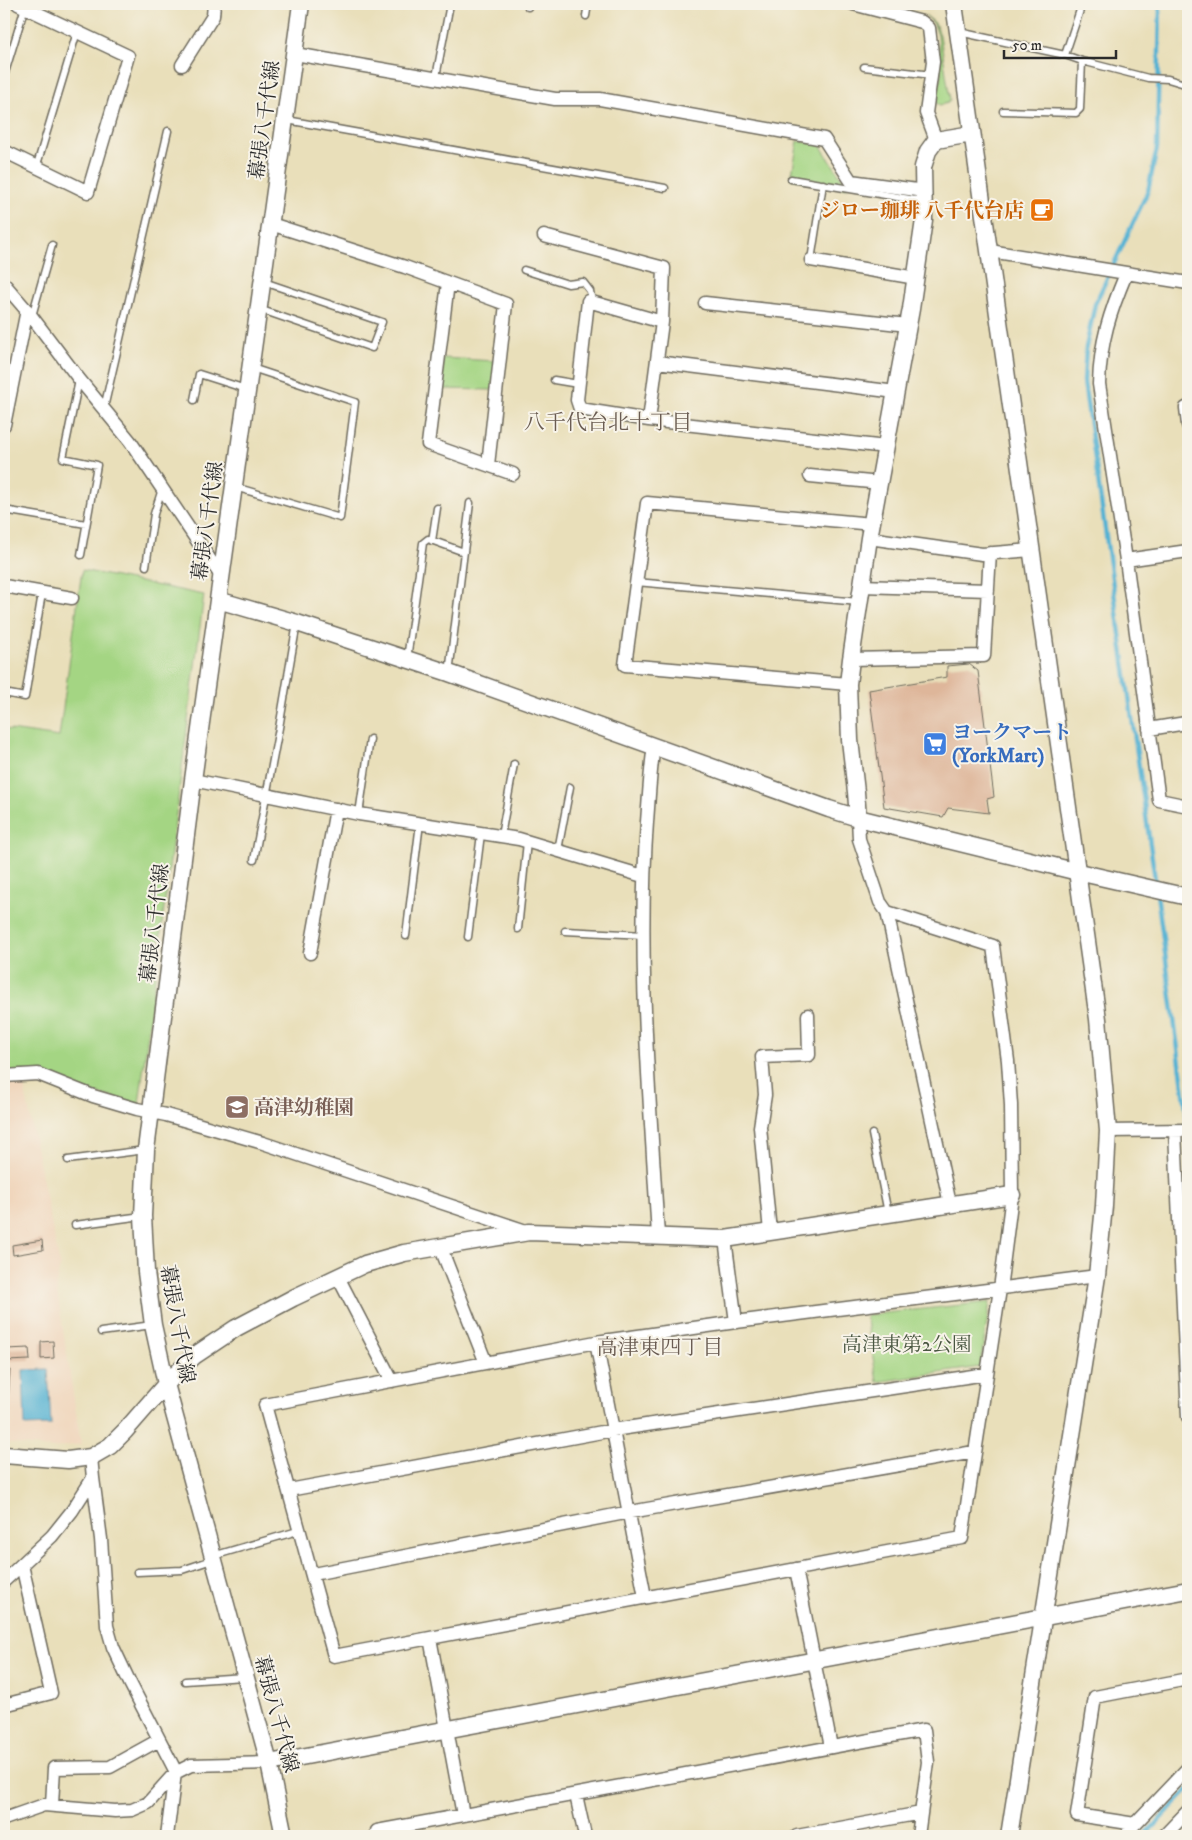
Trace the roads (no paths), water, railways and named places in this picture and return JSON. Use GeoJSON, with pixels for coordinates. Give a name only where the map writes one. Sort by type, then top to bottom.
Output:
{"type":"FeatureCollection","features":[{"type":"Feature","properties":{"kind":"street"},"geometry":{"type":"LineString","coordinates":[[182,65],[213,16],[214,4]]}},
{"type":"Feature","properties":{"kind":"street","name":"幕張八千代線"},"geometry":{"type":"LineString","coordinates":[[284,1836],[270,1763],[166,1384],[152,1325],[146,1272],[143,1216],[146,1150],[193,780],[301,4]]}},
{"type":"Feature","properties":{"kind":"street"},"geometry":{"type":"LineString","coordinates":[[852,4],[922,22],[929,28],[933,62],[926,113],[936,140]]}},
{"type":"Feature","properties":{"kind":"street"},"geometry":{"type":"LineString","coordinates":[[954,4],[1078,872],[1098,1019],[1108,1131],[1104,1206],[1097,1276],[1008,1836]]}},
{"type":"Feature","properties":{"kind":"street"},"geometry":{"type":"LineString","coordinates":[[4,150],[36,168],[88,192],[128,56],[22,5]]}},
{"type":"Feature","properties":{"kind":"street"},"geometry":{"type":"LineString","coordinates":[[294,54],[555,99],[600,99],[824,139],[851,181],[919,195]]}},
{"type":"Feature","properties":{"kind":"street"},"geometry":{"type":"LineString","coordinates":[[950,1204],[887,912],[880,902],[859,839],[850,740],[848,684],[870,531],[916,278],[924,220],[919,195],[923,167],[928,151],[936,140],[972,134]]}},
{"type":"Feature","properties":{"kind":"street"},"geometry":{"type":"LineString","coordinates":[[271,224],[405,267],[506,304],[488,465]]}},
{"type":"Feature","properties":{"kind":"street"},"geometry":{"type":"LineString","coordinates":[[544,236],[664,268],[662,322],[649,420]]}},
{"type":"Feature","properties":{"kind":"street"},"geometry":{"type":"LineString","coordinates":[[990,251],[1188,283]]}},
{"type":"Feature","properties":{"kind":"street"},"geometry":{"type":"LineString","coordinates":[[811,260],[916,278]]}},
{"type":"Feature","properties":{"kind":"street"},"geometry":{"type":"LineString","coordinates":[[1123,273],[1109,317],[1100,360],[1099,384],[1126,560],[1159,800],[1188,806]]}},
{"type":"Feature","properties":{"kind":"street"},"geometry":{"type":"LineString","coordinates":[[448,283],[428,444],[514,474]]}},
{"type":"Feature","properties":{"kind":"street"},"geometry":{"type":"LineString","coordinates":[[4,284],[130,441],[221,576]]}},
{"type":"Feature","properties":{"kind":"street"},"geometry":{"type":"LineString","coordinates":[[662,322],[588,301],[576,400],[580,409],[649,420],[886,447]]}},
{"type":"Feature","properties":{"kind":"street"},"geometry":{"type":"LineString","coordinates":[[705,304],[908,325]]}},
{"type":"Feature","properties":{"kind":"street"},"geometry":{"type":"LineString","coordinates":[[4,425],[29,313]]}},
{"type":"Feature","properties":{"kind":"street"},"geometry":{"type":"LineString","coordinates":[[657,362],[896,392]]}},
{"type":"Feature","properties":{"kind":"street"},"geometry":{"type":"LineString","coordinates":[[1188,407],[1186,408],[1188,425]]}},
{"type":"Feature","properties":{"kind":"street"},"geometry":{"type":"LineString","coordinates":[[810,476],[880,482]]}},
{"type":"Feature","properties":{"kind":"street"},"geometry":{"type":"LineString","coordinates":[[848,684],[625,665],[647,503],[870,531],[982,554],[1032,550]]}},
{"type":"Feature","properties":{"kind":"street"},"geometry":{"type":"LineString","coordinates":[[1126,560],[1188,551]]}},
{"type":"Feature","properties":{"kind":"street"},"geometry":{"type":"LineString","coordinates":[[851,659],[984,656],[990,553]]}},
{"type":"Feature","properties":{"kind":"street"},"geometry":{"type":"LineString","coordinates":[[4,586],[72,598]]}},
{"type":"Feature","properties":{"kind":"street"},"geometry":{"type":"LineString","coordinates":[[860,594],[988,590]]}},
{"type":"Feature","properties":{"kind":"street"},"geometry":{"type":"LineString","coordinates":[[218,600],[407,658],[858,818],[1188,897]]}},
{"type":"Feature","properties":{"kind":"street"},"geometry":{"type":"LineString","coordinates":[[1149,729],[1186,723]]}},
{"type":"Feature","properties":{"kind":"street"},"geometry":{"type":"LineString","coordinates":[[654,746],[644,876],[644,935],[645,1019],[658,1236]]}},
{"type":"Feature","properties":{"kind":"street"},"geometry":{"type":"LineString","coordinates":[[193,780],[358,814],[501,836],[558,850],[644,876]]}},
{"type":"Feature","properties":{"kind":"street"},"geometry":{"type":"LineString","coordinates":[[310,953],[336,809]]}},
{"type":"Feature","properties":{"kind":"street"},"geometry":{"type":"LineString","coordinates":[[887,912],[993,946],[1008,1061],[1011,1105],[1012,1194],[1000,1289],[962,1538],[334,1656],[265,1405],[596,1342],[736,1322],[1000,1289],[1097,1276]]}},
{"type":"Feature","properties":{"kind":"street"},"geometry":{"type":"LineString","coordinates":[[770,1232],[760,1127],[765,1095],[762,1057],[809,1055],[808,1015]]}},
{"type":"Feature","properties":{"kind":"street"},"geometry":{"type":"LineString","coordinates":[[4,1076],[38,1074],[93,1096],[263,1143],[529,1232]]}},
{"type":"Feature","properties":{"kind":"street"},"geometry":{"type":"LineString","coordinates":[[1108,1131],[1181,1130],[1188,1417]]}},
{"type":"Feature","properties":{"kind":"street"},"geometry":{"type":"LineString","coordinates":[[4,1455],[68,1460],[91,1456],[110,1446],[125,1432],[166,1384],[194,1356],[236,1328],[365,1264],[404,1253],[529,1232],[725,1238],[1012,1194]]}},
{"type":"Feature","properties":{"kind":"street"},"geometry":{"type":"LineString","coordinates":[[725,1238],[736,1322]]}},
{"type":"Feature","properties":{"kind":"street"},"geometry":{"type":"LineString","coordinates":[[440,1246],[486,1363]]}},
{"type":"Feature","properties":{"kind":"street"},"geometry":{"type":"LineString","coordinates":[[338,1277],[392,1381]]}},
{"type":"Feature","properties":{"kind":"street"},"geometry":{"type":"LineString","coordinates":[[596,1342],[645,1598]]}},
{"type":"Feature","properties":{"kind":"street"},"geometry":{"type":"LineString","coordinates":[[289,1490],[613,1430],[986,1374]]}},
{"type":"Feature","properties":{"kind":"street"},"geometry":{"type":"LineString","coordinates":[[312,1574],[630,1512],[974,1452]]}},
{"type":"Feature","properties":{"kind":"street"},"geometry":{"type":"LineString","coordinates":[[91,1456],[101,1539],[107,1626],[113,1647],[175,1773],[167,1836]]}},
{"type":"Feature","properties":{"kind":"street"},"geometry":{"type":"LineString","coordinates":[[4,1580],[52,1536],[72,1511],[93,1478]]}},
{"type":"Feature","properties":{"kind":"street"},"geometry":{"type":"LineString","coordinates":[[4,1705],[51,1693],[22,1565]]}},
{"type":"Feature","properties":{"kind":"street"},"geometry":{"type":"LineString","coordinates":[[796,1569],[831,1747]]}},
{"type":"Feature","properties":{"kind":"street"},"geometry":{"type":"LineString","coordinates":[[4,1820],[44,1805],[115,1811],[132,1810],[148,1803],[175,1773],[191,1765],[270,1763],[1188,1590]]}},
{"type":"Feature","properties":{"kind":"street"},"geometry":{"type":"LineString","coordinates":[[430,1638],[463,1815]]}},
{"type":"Feature","properties":{"kind":"street"},"geometry":{"type":"LineString","coordinates":[[1188,1679],[1095,1697],[1077,1815],[1132,1827],[1188,1768]]}},
{"type":"Feature","properties":{"kind":"street"},"geometry":{"type":"LineString","coordinates":[[378,1836],[377,1831],[924,1730],[928,1762],[918,1836]]}},
{"type":"Feature","properties":{"kind":"street"},"geometry":{"type":"LineString","coordinates":[[52,1805],[54,1768],[110,1767],[159,1740]]}},
{"type":"Feature","properties":{"kind":"street"},"geometry":{"type":"LineString","coordinates":[[576,1795],[585,1836]]}},
{"type":"Feature","properties":{"kind":"street"},"geometry":{"type":"LineString","coordinates":[[797,1836],[922,1812]]}},
{"type":"Feature","properties":{"kind":"street"},"geometry":{"type":"LineString","coordinates":[[1164,1836],[1188,1812]]}},
{"type":"Feature","properties":{"kind":"lane"},"geometry":{"type":"LineString","coordinates":[[436,77],[450,4]]}},
{"type":"Feature","properties":{"kind":"lane"},"geometry":{"type":"LineString","coordinates":[[586,16],[588,4]]}},
{"type":"Feature","properties":{"kind":"lane"},"geometry":{"type":"LineString","coordinates":[[1065,55],[1082,4]]}},
{"type":"Feature","properties":{"kind":"lane"},"geometry":{"type":"LineString","coordinates":[[4,76],[22,5]]}},
{"type":"Feature","properties":{"kind":"lane"},"geometry":{"type":"LineString","coordinates":[[36,168],[77,32]]}},
{"type":"Feature","properties":{"kind":"lane"},"geometry":{"type":"LineString","coordinates":[[958,32],[1065,55],[1148,78],[1168,78],[1188,85]]}},
{"type":"Feature","properties":{"kind":"lane"},"geometry":{"type":"LineString","coordinates":[[1003,111],[1076,113],[1080,109],[1082,61]]}},
{"type":"Feature","properties":{"kind":"lane"},"geometry":{"type":"LineString","coordinates":[[864,67],[932,76]]}},
{"type":"Feature","properties":{"kind":"lane"},"geometry":{"type":"LineString","coordinates":[[285,120],[665,188]]}},
{"type":"Feature","properties":{"kind":"lane"},"geometry":{"type":"LineString","coordinates":[[104,408],[168,131]]}},
{"type":"Feature","properties":{"kind":"lane"},"geometry":{"type":"LineString","coordinates":[[791,179],[919,195]]}},
{"type":"Feature","properties":{"kind":"lane"},"geometry":{"type":"LineString","coordinates":[[811,260],[823,184]]}},
{"type":"Feature","properties":{"kind":"lane"},"geometry":{"type":"LineString","coordinates":[[29,313],[52,245]]}},
{"type":"Feature","properties":{"kind":"lane"},"geometry":{"type":"LineString","coordinates":[[524,270],[568,284],[583,282],[590,291],[592,302]]}},
{"type":"Feature","properties":{"kind":"lane"},"geometry":{"type":"LineString","coordinates":[[259,309],[372,348],[382,322],[263,281]]}},
{"type":"Feature","properties":{"kind":"lane"},"geometry":{"type":"LineString","coordinates":[[233,486],[340,518],[355,402],[250,368]]}},
{"type":"Feature","properties":{"kind":"lane"},"geometry":{"type":"LineString","coordinates":[[194,400],[199,374],[247,390]]}},
{"type":"Feature","properties":{"kind":"lane"},"geometry":{"type":"LineString","coordinates":[[79,378],[63,458],[97,465],[81,555]]}},
{"type":"Feature","properties":{"kind":"lane"},"geometry":{"type":"LineString","coordinates":[[554,380],[578,384]]}},
{"type":"Feature","properties":{"kind":"lane"},"geometry":{"type":"LineString","coordinates":[[146,566],[154,514],[162,489]]}},
{"type":"Feature","properties":{"kind":"lane"},"geometry":{"type":"LineString","coordinates":[[449,673],[470,503]]}},
{"type":"Feature","properties":{"kind":"lane"},"geometry":{"type":"LineString","coordinates":[[432,541],[437,508]]}},
{"type":"Feature","properties":{"kind":"lane"},"geometry":{"type":"LineString","coordinates":[[4,510],[86,524]]}},
{"type":"Feature","properties":{"kind":"lane"},"geometry":{"type":"LineString","coordinates":[[407,658],[423,543],[428,539],[464,552]]}},
{"type":"Feature","properties":{"kind":"lane"},"geometry":{"type":"LineString","coordinates":[[636,582],[860,594]]}},
{"type":"Feature","properties":{"kind":"lane"},"geometry":{"type":"LineString","coordinates":[[4,693],[25,697],[42,593]]}},
{"type":"Feature","properties":{"kind":"lane"},"geometry":{"type":"LineString","coordinates":[[254,860],[297,623]]}},
{"type":"Feature","properties":{"kind":"lane"},"geometry":{"type":"LineString","coordinates":[[358,814],[370,739]]}},
{"type":"Feature","properties":{"kind":"lane"},"geometry":{"type":"LineString","coordinates":[[501,836],[514,764]]}},
{"type":"Feature","properties":{"kind":"lane"},"geometry":{"type":"LineString","coordinates":[[558,850],[570,787]]}},
{"type":"Feature","properties":{"kind":"lane"},"geometry":{"type":"LineString","coordinates":[[406,936],[420,824]]}},
{"type":"Feature","properties":{"kind":"lane"},"geometry":{"type":"LineString","coordinates":[[468,937],[481,834]]}},
{"type":"Feature","properties":{"kind":"lane"},"geometry":{"type":"LineString","coordinates":[[518,929],[527,842]]}},
{"type":"Feature","properties":{"kind":"lane"},"geometry":{"type":"LineString","coordinates":[[565,930],[644,935]]}},
{"type":"Feature","properties":{"kind":"lane"},"geometry":{"type":"LineString","coordinates":[[872,1134],[888,1214]]}},
{"type":"Feature","properties":{"kind":"lane"},"geometry":{"type":"LineString","coordinates":[[68,1160],[146,1150]]}},
{"type":"Feature","properties":{"kind":"lane"},"geometry":{"type":"LineString","coordinates":[[75,1225],[143,1216]]}},
{"type":"Feature","properties":{"kind":"lane"},"geometry":{"type":"LineString","coordinates":[[102,1332],[152,1325]]}},
{"type":"Feature","properties":{"kind":"lane"},"geometry":{"type":"LineString","coordinates":[[137,1572],[182,1570],[300,1530]]}},
{"type":"Feature","properties":{"kind":"lane"},"geometry":{"type":"LineString","coordinates":[[185,1681],[246,1677]]}},
{"type":"Feature","properties":{"kind":"water"},"geometry":{"type":"Polygon","coordinates":[[[48,1369],[51,1425],[25,1426],[23,1370],[48,1369]]]}},
{"type":"Feature","properties":{"kind":"waterway"},"geometry":{"type":"LineString","coordinates":[[1156,886],[1084,382],[1086,347],[1095,304],[1148,191],[1157,148],[1160,4]]}},
{"type":"Feature","properties":{"kind":"waterway"},"geometry":{"type":"LineString","coordinates":[[1157,894],[1188,1123]]}},
{"type":"Feature","properties":{"kind":"waterway"},"geometry":{"type":"LineString","coordinates":[[1144,1836],[1188,1790]]}},
{"type":"Feature","properties":{"kind":"place","name":"ジロー珈琲 八千代台店"},"geometry":{"type":"Point","coordinates":[1042,210]}},
{"type":"Feature","properties":{"kind":"place","name":"ヨークマート (YorkMart)"},"geometry":{"type":"Point","coordinates":[935,744]}},
{"type":"Feature","properties":{"kind":"place","name":"高津幼稚園"},"geometry":{"type":"Point","coordinates":[237,1107]}},
{"type":"Feature","properties":{"kind":"district","name":"八千代台北十丁目"},"geometry":{"type":"Point","coordinates":[608,422]}},
{"type":"Feature","properties":{"kind":"district","name":"高津東四丁目"},"geometry":{"type":"Point","coordinates":[660,1347]}},
{"type":"Feature","properties":{"kind":"park label","name":"高津東第2公園"},"geometry":{"type":"Point","coordinates":[907,1344]}}]}
